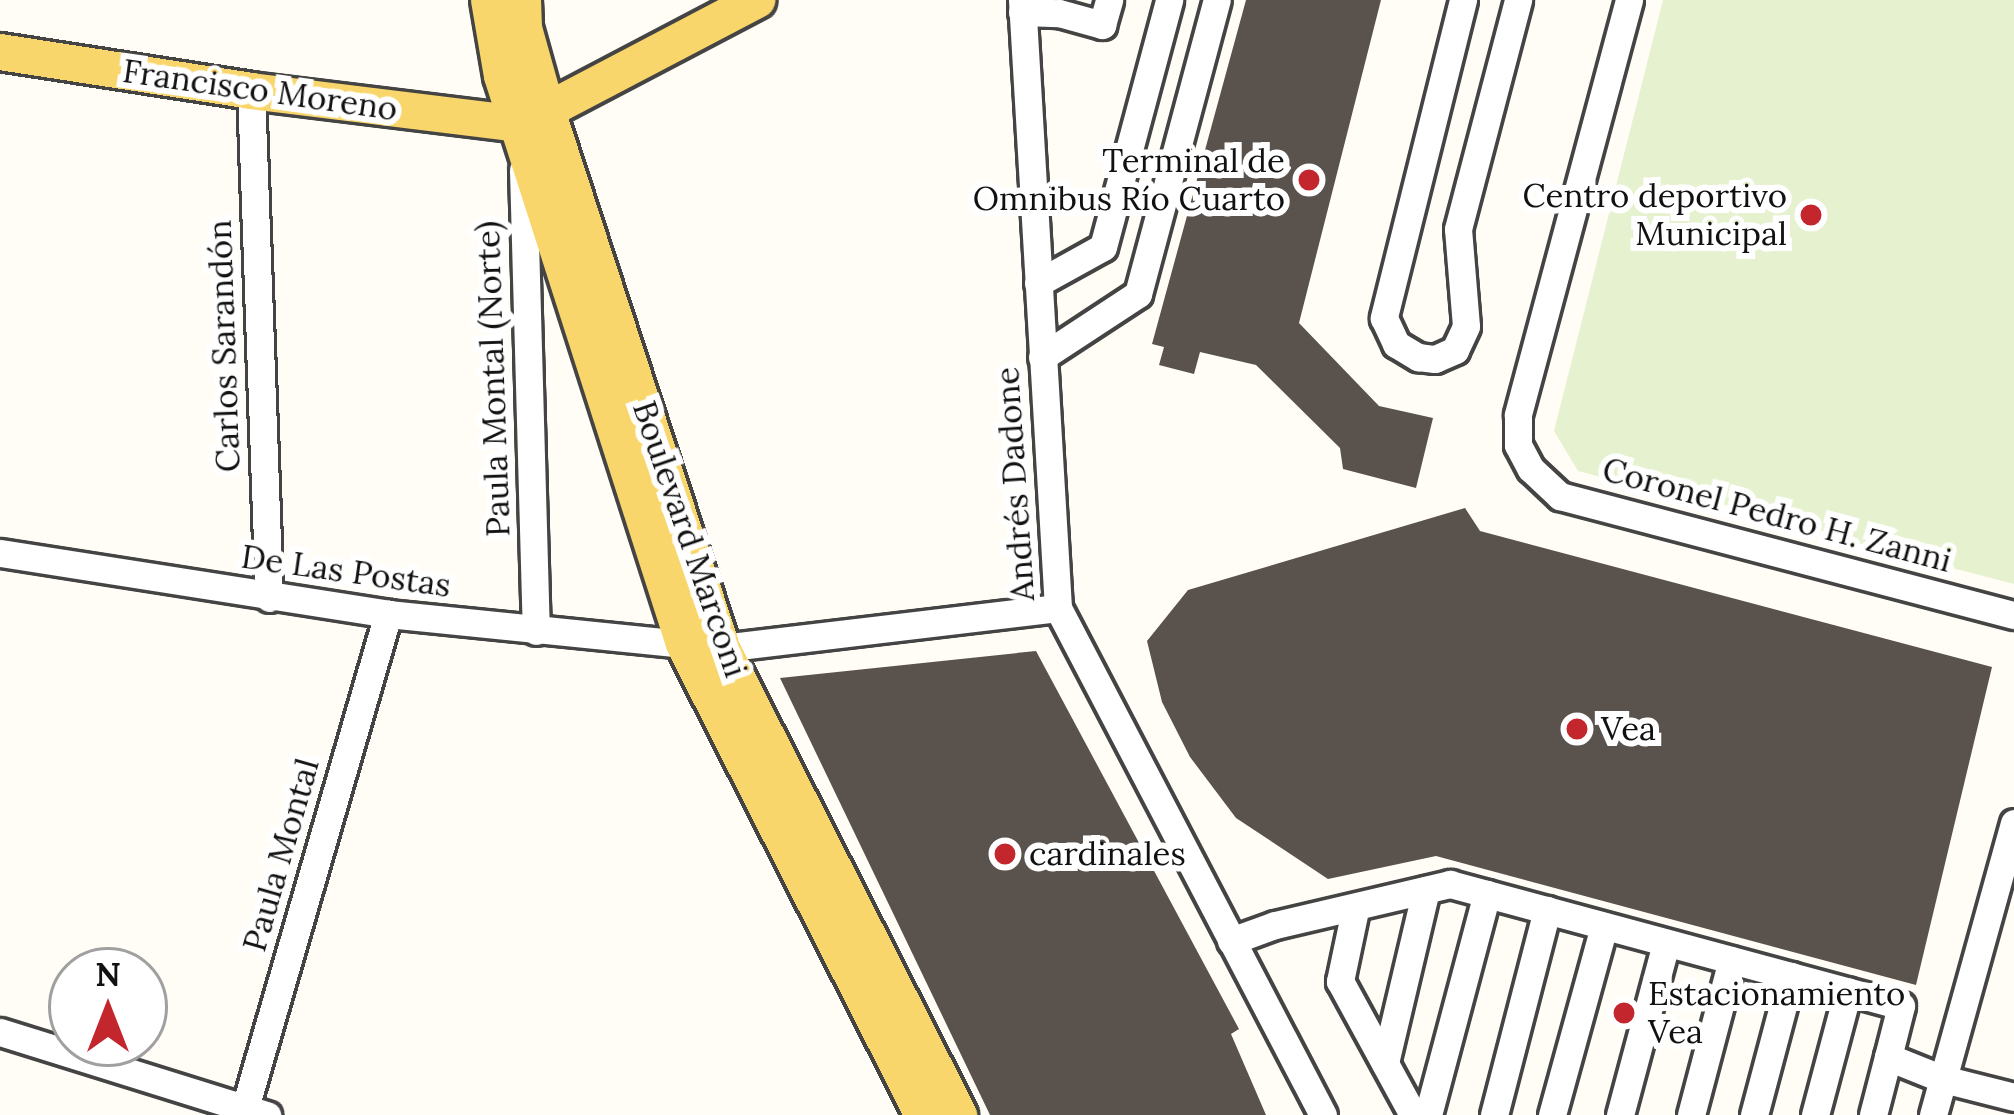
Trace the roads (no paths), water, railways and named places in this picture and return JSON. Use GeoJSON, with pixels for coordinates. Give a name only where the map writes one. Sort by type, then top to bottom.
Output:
{"type":"FeatureCollection","features":[{"type":"Feature","properties":{"kind":"main road","name":"Boulevard Marconi"},"geometry":{"type":"LineString","coordinates":[[489,0],[502,76],[535,119],[722,648],[958,1115]]}},
{"type":"Feature","properties":{"kind":"main road","name":"Boulevard Marconi"},"geometry":{"type":"LineString","coordinates":[[523,0],[535,119],[684,644],[923,1115]]}},
{"type":"Feature","properties":{"kind":"main road"},"geometry":{"type":"LineString","coordinates":[[535,119],[757,0]]}},
{"type":"Feature","properties":{"kind":"main road","name":"Francisco Moreno"},"geometry":{"type":"LineString","coordinates":[[0,52],[251,91],[535,119]]}},
{"type":"Feature","properties":{"kind":"street"},"geometry":{"type":"LineString","coordinates":[[1022,6],[1102,25],[1109,0]]}},
{"type":"Feature","properties":{"kind":"street"},"geometry":{"type":"LineString","coordinates":[[1038,283],[1103,247],[1169,0]]}},
{"type":"Feature","properties":{"kind":"street"},"geometry":{"type":"LineString","coordinates":[[1042,357],[1138,294],[1217,0]]}},
{"type":"Feature","properties":{"kind":"street"},"geometry":{"type":"LineString","coordinates":[[1462,0],[1384,318],[1396,344],[1418,357],[1435,359],[1455,350],[1466,326],[1458,229],[1517,0]]}},
{"type":"Feature","properties":{"kind":"street","name":"Coronel Pedro H. Zanni"},"geometry":{"type":"LineString","coordinates":[[1629,0],[1518,415],[1518,445],[1531,469],[1560,496],[2014,615]]}},
{"type":"Feature","properties":{"kind":"street","name":"Andrés Dadone"},"geometry":{"type":"LineString","coordinates":[[1022,6],[1058,608],[1323,1115]]}},
{"type":"Feature","properties":{"kind":"street","name":"Carlos Sarandón"},"geometry":{"type":"LineString","coordinates":[[251,91],[269,598]]}},
{"type":"Feature","properties":{"kind":"street","name":"Paula Montal (Norte)"},"geometry":{"type":"LineString","coordinates":[[535,119],[536,632]]}},
{"type":"Feature","properties":{"kind":"street","name":"De Las Postas"},"geometry":{"type":"LineString","coordinates":[[0,553],[388,614],[684,644]]}},
{"type":"Feature","properties":{"kind":"street"},"geometry":{"type":"LineString","coordinates":[[722,648],[1058,608]]}},
{"type":"Feature","properties":{"kind":"street","name":"Paula Montal"},"geometry":{"type":"LineString","coordinates":[[252,1113],[388,614]]}},
{"type":"Feature","properties":{"kind":"street"},"geometry":{"type":"LineString","coordinates":[[1933,1115],[2014,823]]}},
{"type":"Feature","properties":{"kind":"street"},"geometry":{"type":"LineString","coordinates":[[1231,941],[1275,925],[1355,910],[1450,884],[1848,991],[1901,1006],[1874,1115]]}},
{"type":"Feature","properties":{"kind":"street"},"geometry":{"type":"LineString","coordinates":[[1385,1063],[1426,890]]}},
{"type":"Feature","properties":{"kind":"street"},"geometry":{"type":"LineString","coordinates":[[1429,1115],[1487,894]]}},
{"type":"Feature","properties":{"kind":"street"},"geometry":{"type":"LineString","coordinates":[[1355,910],[1340,981],[1413,1115]]}},
{"type":"Feature","properties":{"kind":"street"},"geometry":{"type":"LineString","coordinates":[[1494,1115],[1547,910]]}},
{"type":"Feature","properties":{"kind":"street"},"geometry":{"type":"LineString","coordinates":[[1552,1115],[1604,926]]}},
{"type":"Feature","properties":{"kind":"street"},"geometry":{"type":"LineString","coordinates":[[1620,1115],[1666,943]]}},
{"type":"Feature","properties":{"kind":"street"},"geometry":{"type":"LineString","coordinates":[[1691,1115],[1732,960]]}},
{"type":"Feature","properties":{"kind":"street"},"geometry":{"type":"LineString","coordinates":[[1754,1115],[1791,976]]}},
{"type":"Feature","properties":{"kind":"street"},"geometry":{"type":"LineString","coordinates":[[1815,1115],[1848,991]]}},
{"type":"Feature","properties":{"kind":"street"},"geometry":{"type":"LineString","coordinates":[[0,1032],[252,1113]]}},
{"type":"Feature","properties":{"kind":"street"},"geometry":{"type":"LineString","coordinates":[[1888,1057],[1943,1079],[2014,1097]]}},
{"type":"Feature","properties":{"kind":"place","name":"Terminal de Omnibus Río Cuarto"},"geometry":{"type":"Point","coordinates":[1309,180]}},
{"type":"Feature","properties":{"kind":"place","name":"Centro deportivo Municipal"},"geometry":{"type":"Point","coordinates":[1811,215]}},
{"type":"Feature","properties":{"kind":"place","name":"Vea"},"geometry":{"type":"Point","coordinates":[1577,729]}},
{"type":"Feature","properties":{"kind":"place","name":"cardinales"},"geometry":{"type":"Point","coordinates":[1005,854]}},
{"type":"Feature","properties":{"kind":"place","name":"Estacionamiento Vea"},"geometry":{"type":"Point","coordinates":[1624,1013]}}]}
